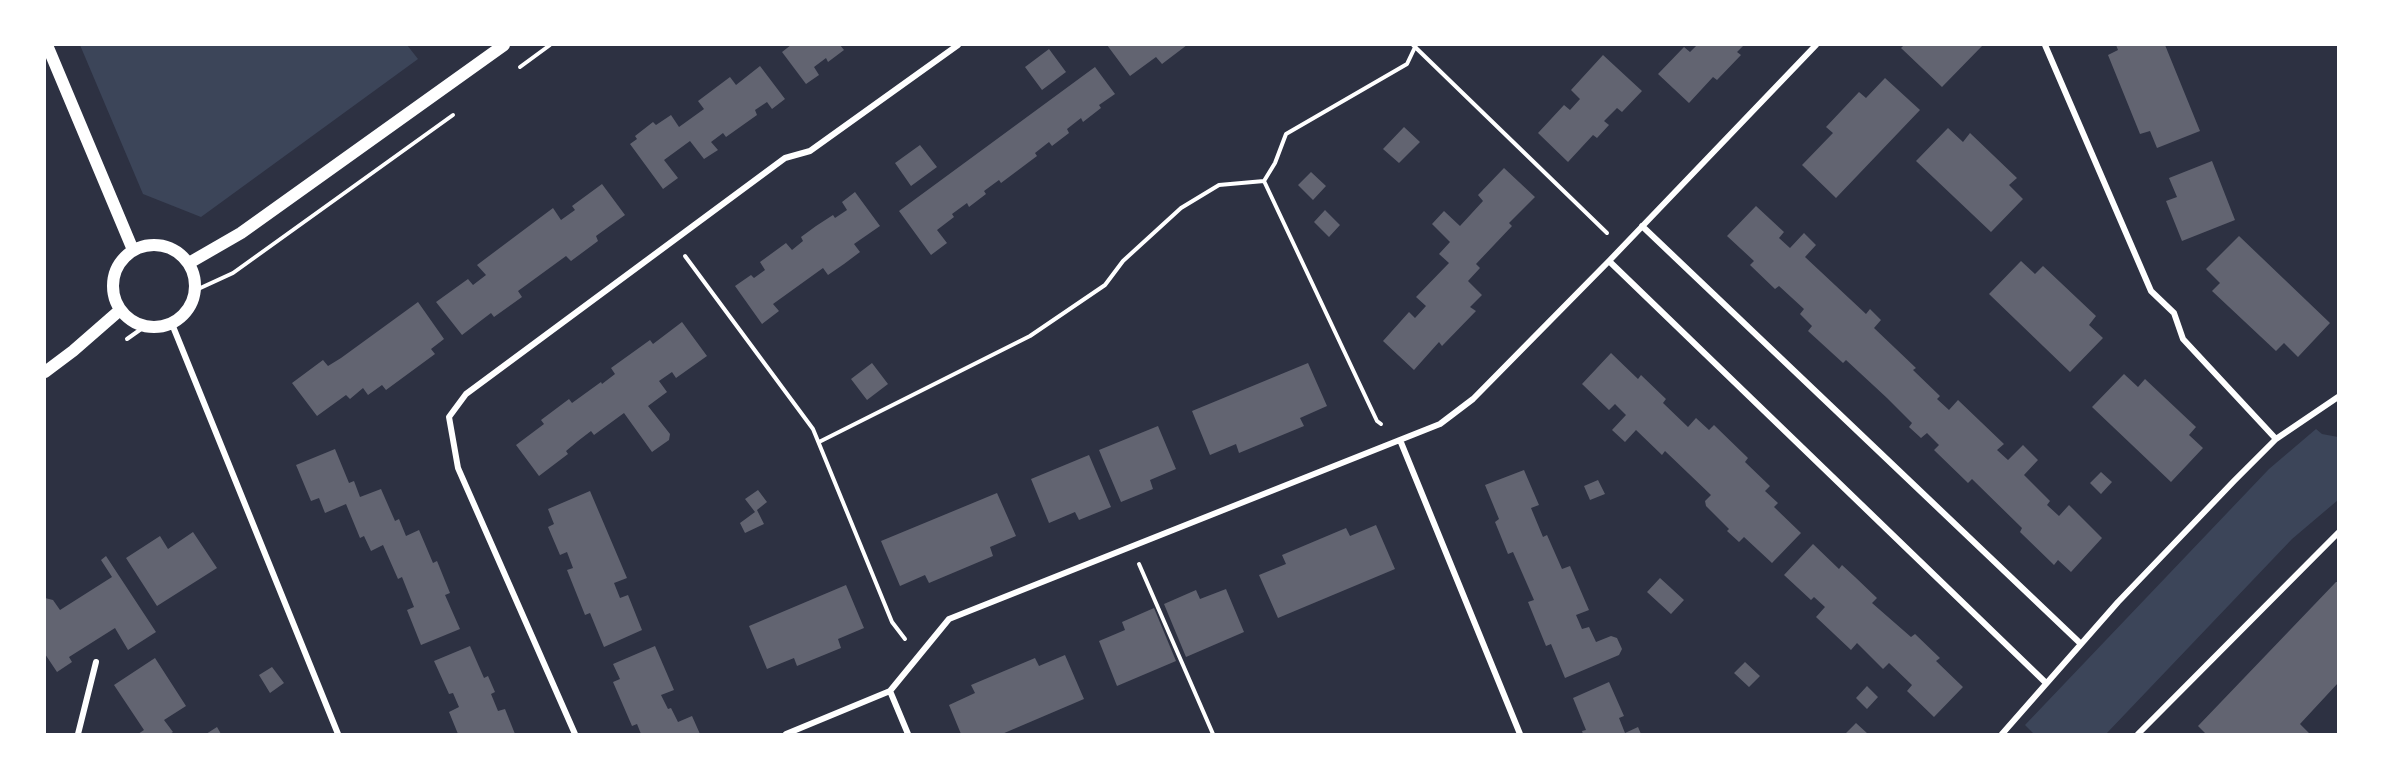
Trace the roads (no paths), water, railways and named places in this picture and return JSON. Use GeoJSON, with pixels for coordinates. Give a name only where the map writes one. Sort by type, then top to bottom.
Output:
{"type":"FeatureCollection","features":[{"type":"Feature","properties":{"kind":"main road"},"geometry":{"type":"LineString","coordinates":[[47,45],[133,250]]}},
{"type":"Feature","properties":{"kind":"main road"},"geometry":{"type":"LineString","coordinates":[[189,263],[241,233],[504,45]]}},
{"type":"Feature","properties":{"kind":"main road"},"geometry":{"type":"LineString","coordinates":[[154,244],[168,246],[179,252],[189,263],[195,276],[196,290],[192,304],[184,316],[172,324],[144,327],[131,321],[120,310],[115,300],[113,287],[115,274],[120,261],[133,250],[154,244]]}},
{"type":"Feature","properties":{"kind":"main road"},"geometry":{"type":"LineString","coordinates":[[45,372],[120,310]]}},
{"type":"Feature","properties":{"kind":"street"},"geometry":{"type":"LineString","coordinates":[[575,734],[458,468],[449,417],[466,394],[785,159],[810,151],[958,45]]}},
{"type":"Feature","properties":{"kind":"street"},"geometry":{"type":"LineString","coordinates":[[786,734],[890,691],[950,619],[1440,424],[1473,399],[1622,248],[1816,45]]}},
{"type":"Feature","properties":{"kind":"street"},"geometry":{"type":"LineString","coordinates":[[2045,45],[2151,291],[2174,313],[2183,339],[2276,439]]}},
{"type":"Feature","properties":{"kind":"street"},"geometry":{"type":"LineString","coordinates":[[1642,226],[2081,645]]}},
{"type":"Feature","properties":{"kind":"street"},"geometry":{"type":"LineString","coordinates":[[1609,261],[2045,682]]}},
{"type":"Feature","properties":{"kind":"street"},"geometry":{"type":"LineString","coordinates":[[172,324],[338,734]]}},
{"type":"Feature","properties":{"kind":"street"},"geometry":{"type":"LineString","coordinates":[[2002,734],[2045,682],[2118,602],[2276,439],[2338,397]]}},
{"type":"Feature","properties":{"kind":"street"},"geometry":{"type":"LineString","coordinates":[[1400,440],[1520,734]]}},
{"type":"Feature","properties":{"kind":"street"},"geometry":{"type":"LineString","coordinates":[[2138,734],[2338,533]]}},
{"type":"Feature","properties":{"kind":"street"},"geometry":{"type":"LineString","coordinates":[[78,734],[96,663]]}},
{"type":"Feature","properties":{"kind":"street"},"geometry":{"type":"LineString","coordinates":[[890,691],[908,734]]}}]}
